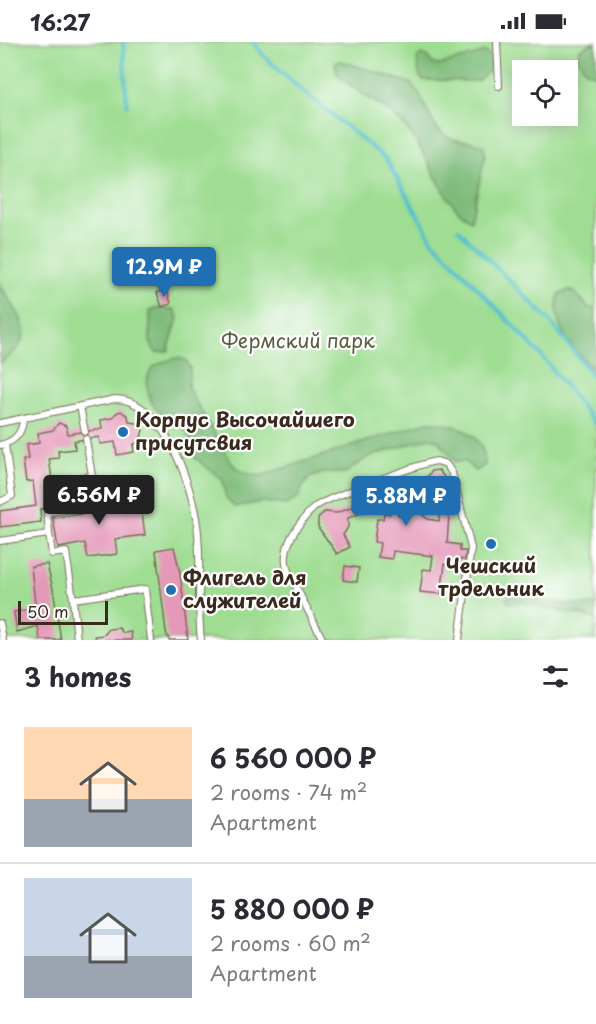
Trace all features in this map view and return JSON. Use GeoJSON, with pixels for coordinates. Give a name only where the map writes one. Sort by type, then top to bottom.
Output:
{"type":"FeatureCollection","features":[{"type":"Feature","properties":{"kind":"lane"},"geometry":{"type":"LineString","coordinates":[[497,42],[499,86]]}},
{"type":"Feature","properties":{"kind":"lane"},"geometry":{"type":"LineString","coordinates":[[0,423],[115,399],[134,402],[157,423],[174,450],[190,496],[198,532],[201,640]]}},
{"type":"Feature","properties":{"kind":"lane"},"geometry":{"type":"LineString","coordinates":[[77,640],[66,552],[52,554],[47,512],[73,508],[69,479],[92,476],[80,406]]}},
{"type":"Feature","properties":{"kind":"lane"},"geometry":{"type":"LineString","coordinates":[[0,502],[12,496],[2,445],[19,435],[23,420]]}},
{"type":"Feature","properties":{"kind":"lane"},"geometry":{"type":"LineString","coordinates":[[323,640],[288,571],[285,560],[286,546],[316,506],[436,460],[446,464],[453,473],[470,540],[459,640]]}},
{"type":"Feature","properties":{"kind":"lane"},"geometry":{"type":"LineString","coordinates":[[0,541],[50,534]]}},
{"type":"Feature","properties":{"kind":"lane"},"geometry":{"type":"LineString","coordinates":[[73,599],[145,589],[151,640]]}},
{"type":"Feature","properties":{"kind":"lane"},"geometry":{"type":"LineString","coordinates":[[0,623],[3,640]]}},
{"type":"Feature","properties":{"kind":"green space","name":"Фермский парк"},"geometry":{"type":"Polygon","coordinates":[[[0,42],[596,42],[596,640],[0,640],[0,42]]]}},
{"type":"Feature","properties":{"kind":"green space"},"geometry":{"type":"Polygon","coordinates":[[[592,43],[596,45],[596,75],[586,71],[577,58],[580,49],[592,43]]]}},
{"type":"Feature","properties":{"kind":"green space"},"geometry":{"type":"Polygon","coordinates":[[[486,52],[493,58],[490,70],[477,81],[423,80],[419,75],[417,58],[421,54],[427,56],[433,64],[439,65],[486,52]]]}},
{"type":"Feature","properties":{"kind":"green space"},"geometry":{"type":"Polygon","coordinates":[[[341,61],[410,83],[420,95],[437,129],[453,139],[484,146],[485,156],[471,220],[451,202],[419,146],[401,122],[337,74],[335,63],[341,61]]]}},
{"type":"Feature","properties":{"kind":"green space"},"geometry":{"type":"Polygon","coordinates":[[[0,284],[20,317],[24,335],[21,344],[0,364],[0,284]]]}},
{"type":"Feature","properties":{"kind":"green space"},"geometry":{"type":"Polygon","coordinates":[[[569,290],[577,294],[589,308],[596,309],[596,374],[573,348],[561,328],[557,306],[559,294],[569,290]]]}},
{"type":"Feature","properties":{"kind":"green space"},"geometry":{"type":"Polygon","coordinates":[[[155,308],[174,309],[178,318],[168,351],[156,353],[150,342],[150,311],[155,308]]]}},
{"type":"Feature","properties":{"kind":"green space"},"geometry":{"type":"Polygon","coordinates":[[[177,358],[186,360],[190,368],[188,388],[231,462],[237,469],[251,475],[260,476],[427,422],[457,427],[474,437],[484,454],[485,465],[476,471],[464,461],[455,462],[438,440],[429,438],[368,457],[345,473],[323,473],[309,478],[298,498],[286,505],[262,502],[235,507],[226,498],[222,479],[194,457],[191,440],[186,431],[159,412],[149,396],[147,383],[151,371],[157,365],[177,358]]]}},
{"type":"Feature","properties":{"kind":"green space"},"geometry":{"type":"Polygon","coordinates":[[[509,596],[596,605],[596,619],[522,602],[509,603],[506,600],[509,596]]]}},
{"type":"Feature","properties":{"kind":"building"},"geometry":{"type":"Polygon","coordinates":[[[167,289],[171,304],[162,307],[157,293],[167,289]]]}},
{"type":"Feature","properties":{"kind":"building"},"geometry":{"type":"Polygon","coordinates":[[[121,411],[128,416],[129,422],[137,423],[143,430],[140,441],[133,445],[134,452],[117,455],[115,442],[100,444],[99,437],[74,441],[75,449],[58,451],[59,458],[49,459],[52,479],[47,480],[50,508],[40,509],[41,522],[0,527],[0,511],[36,506],[33,481],[26,482],[23,460],[28,459],[26,445],[39,443],[38,433],[53,430],[59,423],[66,426],[68,434],[102,429],[101,420],[113,418],[121,411]]]}},
{"type":"Feature","properties":{"kind":"building"},"geometry":{"type":"Polygon","coordinates":[[[439,470],[444,477],[443,483],[450,502],[447,543],[460,545],[460,551],[466,551],[465,560],[458,559],[458,565],[445,564],[441,594],[420,592],[423,569],[431,570],[433,556],[393,551],[392,559],[378,557],[380,543],[374,542],[377,519],[383,519],[384,513],[390,514],[391,501],[348,518],[348,527],[343,535],[350,547],[337,554],[318,527],[318,518],[324,512],[337,513],[388,493],[393,486],[401,487],[427,477],[432,471],[439,470]],[[430,485],[405,495],[399,502],[398,515],[409,517],[419,511],[427,519],[439,521],[441,502],[436,487],[430,485]]]}},
{"type":"Feature","properties":{"kind":"building"},"geometry":{"type":"Polygon","coordinates":[[[139,480],[144,482],[146,487],[144,492],[139,494],[134,492],[132,487],[134,482],[139,480]]]}},
{"type":"Feature","properties":{"kind":"building"},"geometry":{"type":"Polygon","coordinates":[[[108,494],[110,510],[141,505],[145,535],[115,539],[117,554],[88,558],[85,543],[58,548],[53,518],[81,514],[79,499],[108,494]]]}},
{"type":"Feature","properties":{"kind":"building","name":"Флигель для служителей"},"geometry":{"type":"Polygon","coordinates":[[[174,547],[180,573],[188,640],[169,640],[166,632],[156,550],[174,547]]]}},
{"type":"Feature","properties":{"kind":"building"},"geometry":{"type":"Polygon","coordinates":[[[47,564],[61,640],[40,640],[38,626],[17,632],[14,612],[27,610],[27,614],[36,612],[31,566],[47,564]]]}},
{"type":"Feature","properties":{"kind":"building"},"geometry":{"type":"Polygon","coordinates":[[[345,566],[359,568],[357,582],[343,580],[345,566]]]}},
{"type":"Feature","properties":{"kind":"building"},"geometry":{"type":"Polygon","coordinates":[[[119,628],[123,633],[131,632],[132,640],[96,640],[95,636],[104,635],[109,629],[119,628]]]}},
{"type":"Feature","properties":{"kind":"waterway"},"geometry":{"type":"LineString","coordinates":[[123,42],[127,105]]}},
{"type":"Feature","properties":{"kind":"waterway"},"geometry":{"type":"LineString","coordinates":[[253,42],[264,56],[299,88],[386,159],[432,240],[541,355],[596,425]]}},
{"type":"Feature","properties":{"kind":"waterway"},"geometry":{"type":"LineString","coordinates":[[458,229],[550,321],[596,380]]}},
{"type":"Feature","properties":{"kind":"place","name":"Корпус Высочайшего присутсвия"},"geometry":{"type":"Point","coordinates":[123,432]}},
{"type":"Feature","properties":{"kind":"place","name":"Чешский трдельник"},"geometry":{"type":"Point","coordinates":[491,544]}},
{"type":"Feature","properties":{"kind":"place","name":"Флигель для служителей"},"geometry":{"type":"Point","coordinates":[171,590]}}]}
